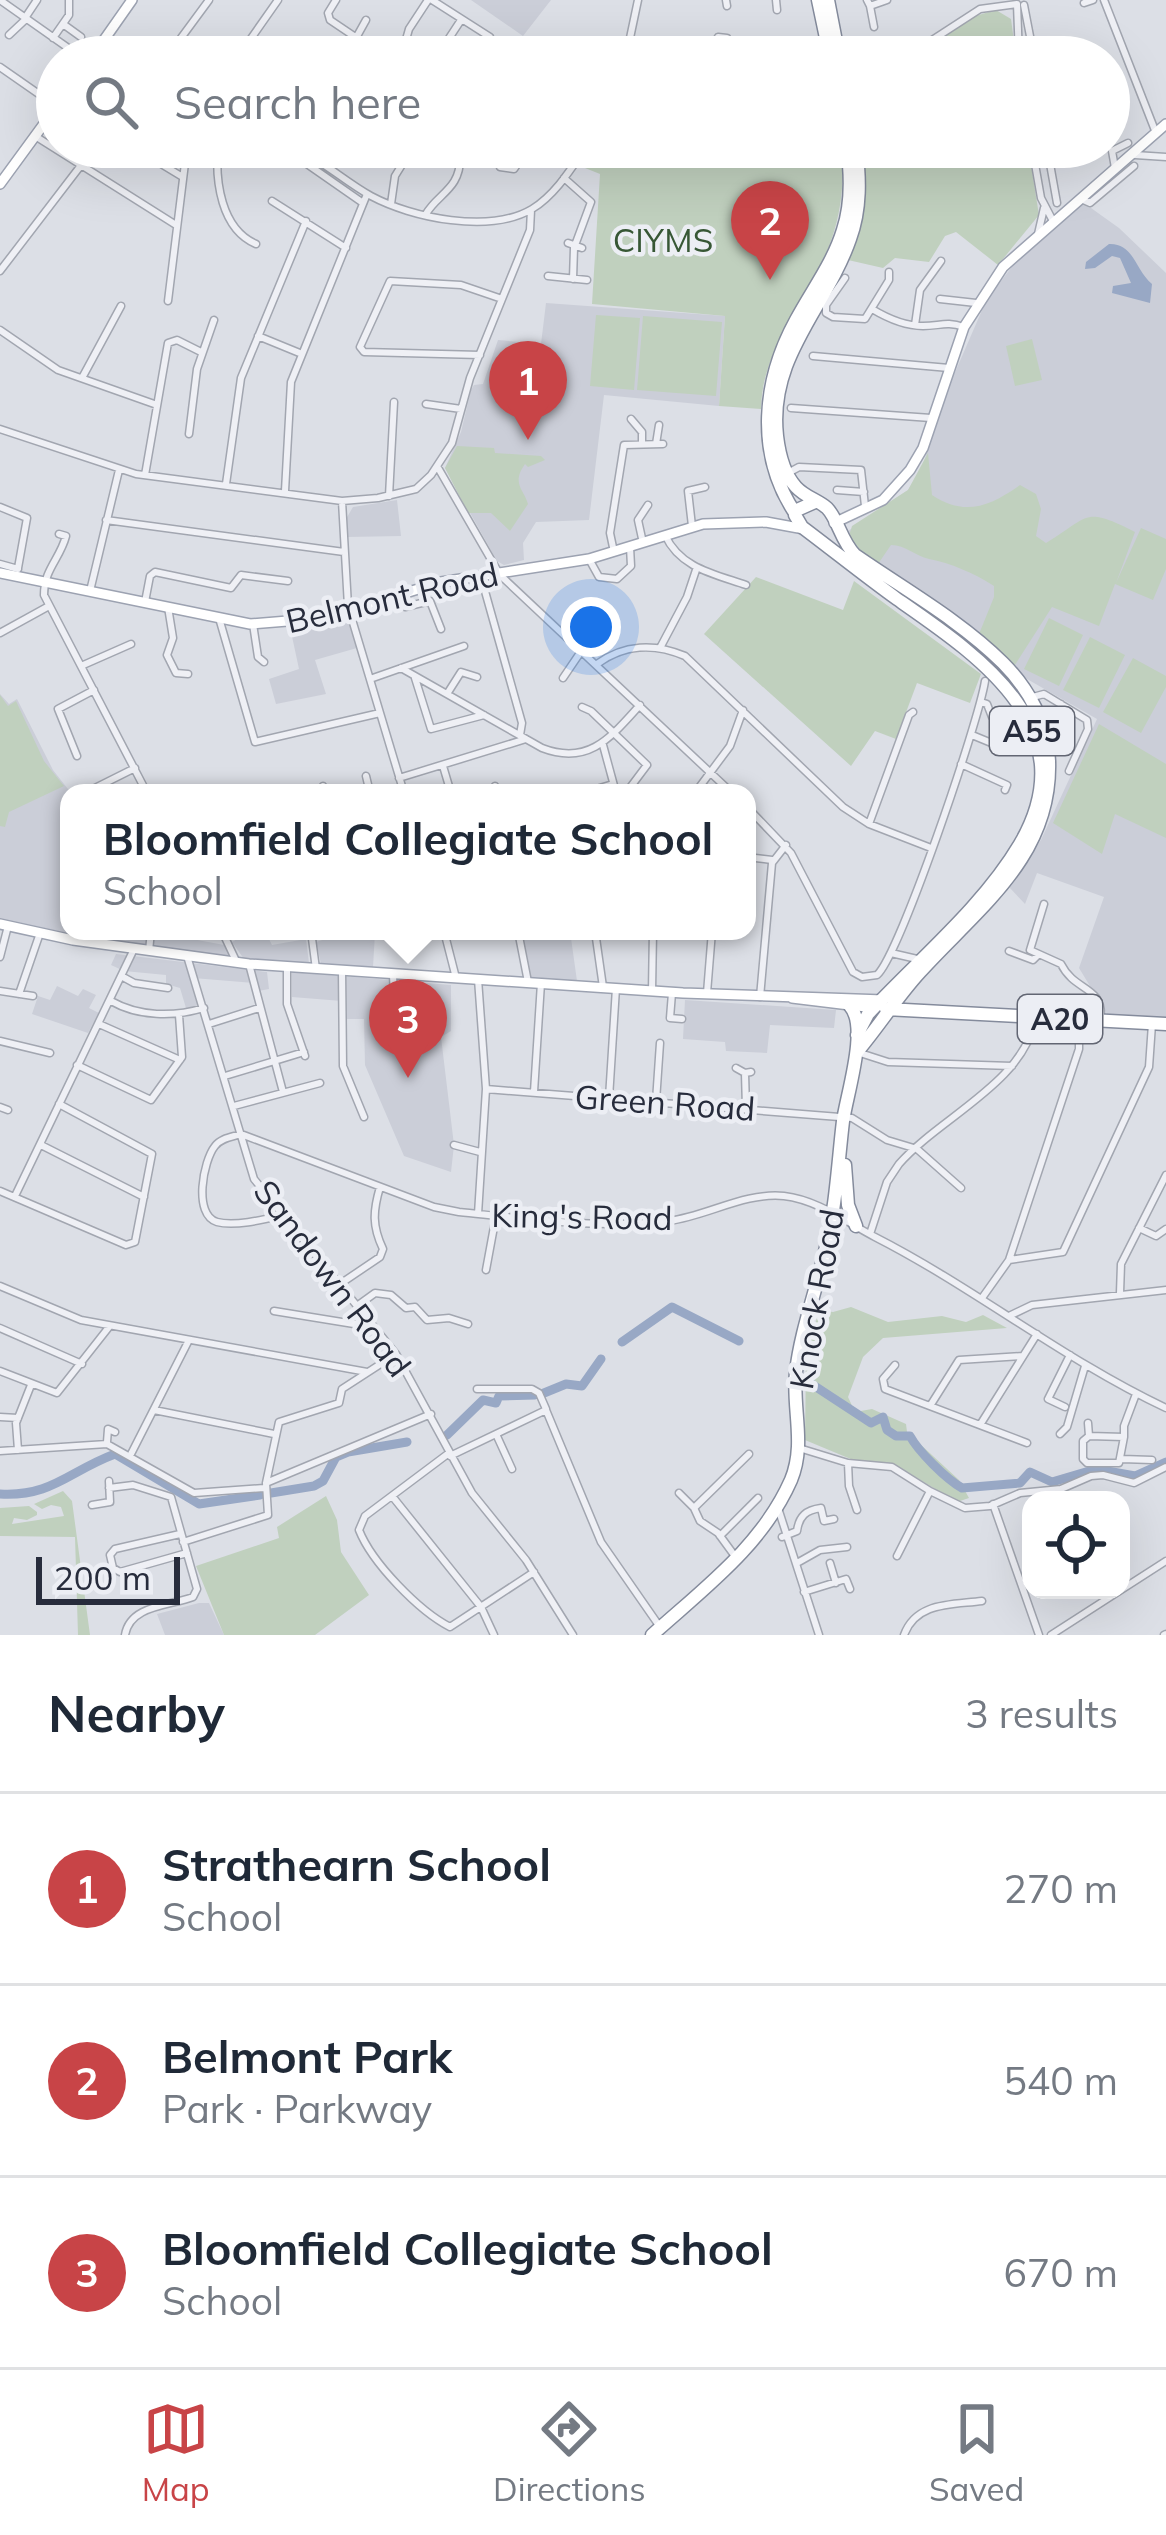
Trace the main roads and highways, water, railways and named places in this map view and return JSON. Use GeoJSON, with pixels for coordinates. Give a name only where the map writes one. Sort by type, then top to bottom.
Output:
{"type":"FeatureCollection","features":[{"type":"Feature","properties":{"kind":"highway"},"geometry":{"type":"LineString","coordinates":[[818,0],[826,36]]}},
{"type":"Feature","properties":{"kind":"highway"},"geometry":{"type":"LineString","coordinates":[[828,0],[835,36]]}},
{"type":"Feature","properties":{"kind":"highway","name":"A55"},"geometry":{"type":"LineString","coordinates":[[851,168],[842,233],[781,349],[769,389],[770,446],[793,511],[806,530],[980,657],[1024,700],[1038,760],[1031,820],[1012,857],[884,1004]]}},
{"type":"Feature","properties":{"kind":"highway","name":"A55"},"geometry":{"type":"LineString","coordinates":[[856,168],[859,187],[853,232],[789,352],[778,390],[778,443],[787,473],[795,486],[820,505],[855,555],[1006,665],[1048,752],[1049,783],[1042,820],[1016,871],[949,943],[917,967]]}},
{"type":"Feature","properties":{"kind":"highway"},"geometry":{"type":"LineString","coordinates":[[793,511],[820,505]]}},
{"type":"Feature","properties":{"kind":"highway"},"geometry":{"type":"LineString","coordinates":[[806,530],[822,533],[834,523]]}},
{"type":"Feature","properties":{"kind":"highway"},"geometry":{"type":"LineString","coordinates":[[915,1004],[910,989],[949,943]]}},
{"type":"Feature","properties":{"kind":"highway","name":"A20"},"geometry":{"type":"LineString","coordinates":[[884,1004],[915,1004],[950,1013]]}},
{"type":"Feature","properties":{"kind":"highway","name":"A20"},"geometry":{"type":"LineString","coordinates":[[884,1004],[950,1013],[1159,1024]]}},
{"type":"Feature","properties":{"kind":"highway","name":"Knock Road"},"geometry":{"type":"LineString","coordinates":[[656,1631],[737,1559],[793,1476],[799,1448],[796,1373],[833,1213],[857,1044],[884,1004]]}},
{"type":"Feature","properties":{"kind":"highway"},"geometry":{"type":"LineString","coordinates":[[850,1006],[857,1016],[857,1044]]}},
{"type":"Feature","properties":{"kind":"highway"},"geometry":{"type":"LineString","coordinates":[[842,1135],[847,1198],[856,1226]]}},
{"type":"Feature","properties":{"kind":"main road"},"geometry":{"type":"LineString","coordinates":[[107,36],[133,0]]}},
{"type":"Feature","properties":{"kind":"main road"},"geometry":{"type":"LineString","coordinates":[[1130,162],[1166,124]]}},
{"type":"Feature","properties":{"kind":"main road"},"geometry":{"type":"LineString","coordinates":[[1156,133],[1150,144],[1160,156]]}},
{"type":"Feature","properties":{"kind":"main road"},"geometry":{"type":"LineString","coordinates":[[0,184],[36,135]]}},
{"type":"Feature","properties":{"kind":"main road"},"geometry":{"type":"LineString","coordinates":[[834,523],[892,493],[910,470],[976,303],[1013,255],[1053,221],[1060,207],[1080,198],[1114,168]]}},
{"type":"Feature","properties":{"kind":"main road"},"geometry":{"type":"LineString","coordinates":[[820,505],[862,511]]}},
{"type":"Feature","properties":{"kind":"main road"},"geometry":{"type":"LineString","coordinates":[[768,521],[793,511]]}},
{"type":"Feature","properties":{"kind":"main road","name":"Belmont Road"},"geometry":{"type":"LineString","coordinates":[[0,568],[253,624],[307,622],[481,574],[589,559],[692,526],[768,521],[806,530]]}},
{"type":"Feature","properties":{"kind":"main road","name":"A20"},"geometry":{"type":"LineString","coordinates":[[4,925],[60,936]]}},
{"type":"Feature","properties":{"kind":"main road","name":"A20"},"geometry":{"type":"LineString","coordinates":[[95,940],[243,963],[652,991],[671,999],[707,994],[828,996],[884,1004]]}},
{"type":"Feature","properties":{"kind":"main road","name":"A20"},"geometry":{"type":"LineString","coordinates":[[792,998],[850,1006],[884,1004]]}},
{"type":"Feature","properties":{"kind":"water"},"geometry":{"type":"Polygon","coordinates":[[[1109,244],[1124,248],[1152,284],[1150,303],[1112,293],[1113,286],[1131,283],[1120,258],[1112,256],[1085,269],[1086,262],[1109,244]]]}},
{"type":"Feature","properties":{"kind":"waterway"},"geometry":{"type":"LineString","coordinates":[[622,1342],[672,1307],[739,1341]]}},
{"type":"Feature","properties":{"kind":"waterway"},"geometry":{"type":"LineString","coordinates":[[544,1393],[566,1384],[582,1386],[601,1359]]}},
{"type":"Feature","properties":{"kind":"waterway"},"geometry":{"type":"LineString","coordinates":[[810,1383],[871,1423],[883,1417],[887,1430],[910,1436],[962,1488],[1020,1483],[1030,1472],[1052,1482],[1096,1469],[1135,1476],[1166,1462]]}},
{"type":"Feature","properties":{"kind":"waterway"},"geometry":{"type":"LineString","coordinates":[[447,1435],[483,1400],[496,1403],[499,1396],[535,1395]]}},
{"type":"Feature","properties":{"kind":"waterway"},"geometry":{"type":"LineString","coordinates":[[271,1493],[314,1486],[323,1481],[336,1457],[348,1452],[407,1442]]}},
{"type":"Feature","properties":{"kind":"waterway"},"geometry":{"type":"LineString","coordinates":[[0,1494],[47,1487],[115,1454],[199,1504],[260,1495]]}},
{"type":"Feature","properties":{"kind":"place","name":"Belmont Park"},"geometry":{"type":"Point","coordinates":[770,280]}},
{"type":"Feature","properties":{"kind":"place","name":"Strathearn School"},"geometry":{"type":"Point","coordinates":[528,440]}},
{"type":"Feature","properties":{"kind":"place","name":"Bloomfield Collegiate School"},"geometry":{"type":"Point","coordinates":[408,1078]}},
{"type":"Feature","properties":{"kind":"park label","name":"CIYMS"},"geometry":{"type":"Point","coordinates":[663,239]}}]}
